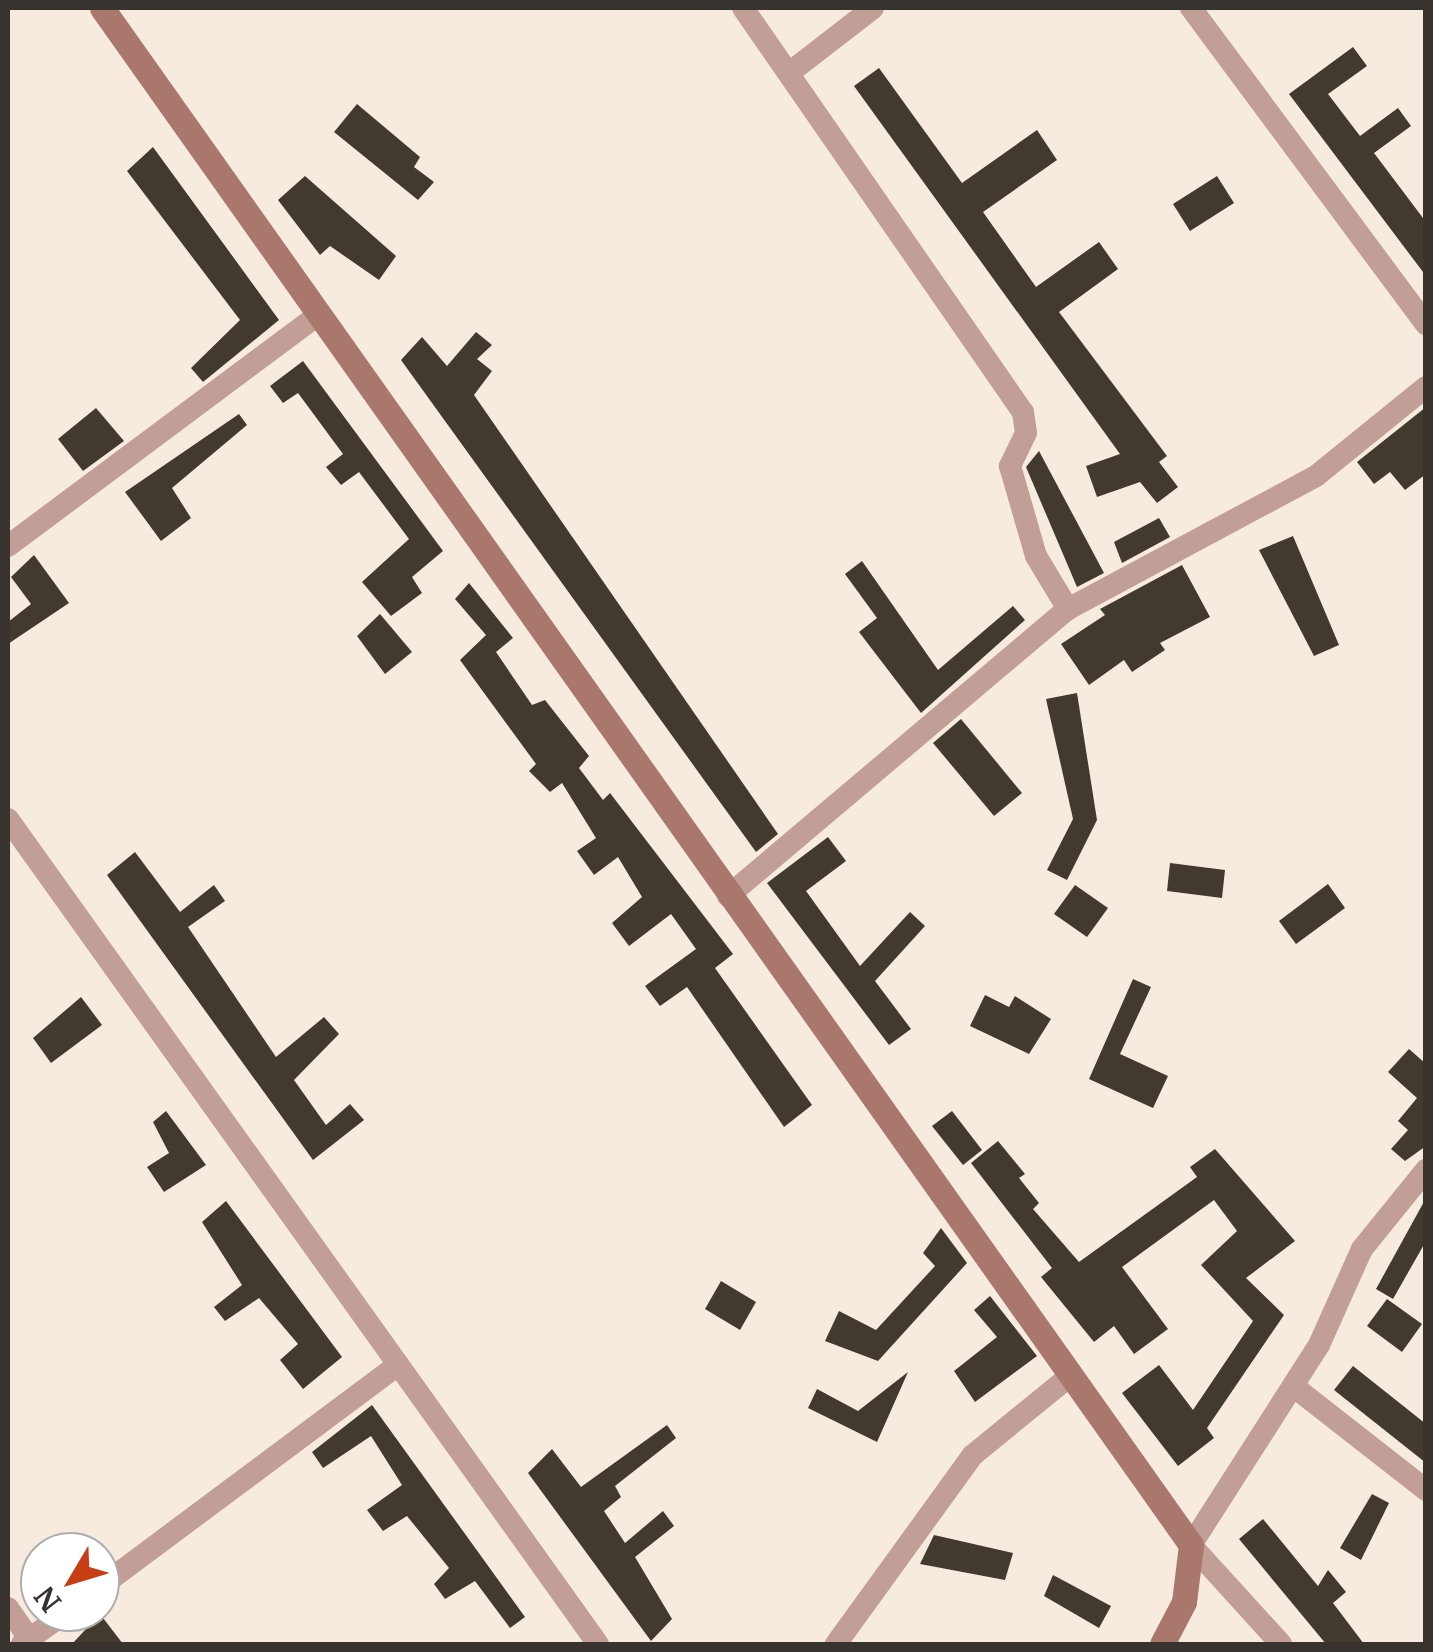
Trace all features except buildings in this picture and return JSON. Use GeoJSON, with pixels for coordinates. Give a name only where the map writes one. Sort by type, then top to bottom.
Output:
{"type":"FeatureCollection","features":[{"type":"Feature","properties":{"kind":"street"},"geometry":{"type":"LineString","coordinates":[[102,8],[1191,1545],[1282,1644]]}},
{"type":"Feature","properties":{"kind":"street"},"geometry":{"type":"LineString","coordinates":[[742,8],[1022,412],[1026,434],[1010,466],[1036,556],[1068,609]]}},
{"type":"Feature","properties":{"kind":"street"},"geometry":{"type":"LineString","coordinates":[[789,73],[873,8]]}},
{"type":"Feature","properties":{"kind":"street"},"geometry":{"type":"LineString","coordinates":[[1191,8],[1426,324]]}},
{"type":"Feature","properties":{"kind":"street"},"geometry":{"type":"LineString","coordinates":[[8,546],[318,315]]}},
{"type":"Feature","properties":{"kind":"street"},"geometry":{"type":"LineString","coordinates":[[728,896],[1068,609],[1316,476],[1426,387]]}},
{"type":"Feature","properties":{"kind":"street"},"geometry":{"type":"LineString","coordinates":[[8,820],[598,1644]]}},
{"type":"Feature","properties":{"kind":"street"},"geometry":{"type":"LineString","coordinates":[[1162,1644],[1184,1602],[1191,1545],[1293,1386],[1362,1248],[1426,1170]]}},
{"type":"Feature","properties":{"kind":"street"},"geometry":{"type":"LineString","coordinates":[[120,1572],[398,1365]]}},
{"type":"Feature","properties":{"kind":"street"},"geometry":{"type":"LineString","coordinates":[[836,1644],[973,1455],[1070,1376]]}},
{"type":"Feature","properties":{"kind":"street"},"geometry":{"type":"LineString","coordinates":[[1293,1386],[1426,1490]]}},
{"type":"Feature","properties":{"kind":"street"},"geometry":{"type":"LineString","coordinates":[[8,1608],[28,1643]]}}]}
